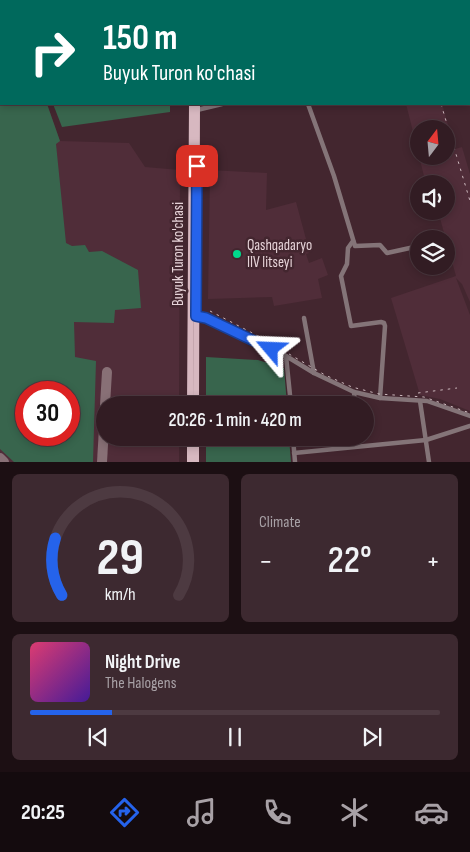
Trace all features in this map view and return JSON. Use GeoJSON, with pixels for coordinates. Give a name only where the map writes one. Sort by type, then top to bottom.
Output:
{"type":"FeatureCollection","features":[{"type":"Feature","properties":{"kind":"main road","name":"Buyuk Turon ko'chasi"},"geometry":{"type":"LineString","coordinates":[[192,105],[193,316],[196,396]]}},
{"type":"Feature","properties":{"kind":"main road","name":"Buyuk Turon ko'chasi"},"geometry":{"type":"LineString","coordinates":[[190,396],[197,107]]}},
{"type":"Feature","properties":{"kind":"main road"},"geometry":{"type":"LineString","coordinates":[[190,446],[190,462]]}},
{"type":"Feature","properties":{"kind":"main road"},"geometry":{"type":"LineString","coordinates":[[196,446],[196,462]]}},
{"type":"Feature","properties":{"kind":"street"},"geometry":{"type":"LineString","coordinates":[[197,107],[214,105]]}},
{"type":"Feature","properties":{"kind":"street"},"geometry":{"type":"LineString","coordinates":[[308,105],[334,176],[355,246],[380,246],[387,253],[410,248]]}},
{"type":"Feature","properties":{"kind":"street"},"geometry":{"type":"LineString","coordinates":[[353,242],[348,248],[347,264],[341,276],[351,326],[381,322],[385,326],[380,398]]}},
{"type":"Feature","properties":{"kind":"street"},"geometry":{"type":"LineString","coordinates":[[193,316],[206,318],[286,356],[314,373],[354,392],[380,398],[427,401],[470,416]]}},
{"type":"Feature","properties":{"kind":"street"},"geometry":{"type":"LineString","coordinates":[[304,318],[314,373]]}},
{"type":"Feature","properties":{"kind":"street"},"geometry":{"type":"LineString","coordinates":[[286,356],[290,396]]}},
{"type":"Feature","properties":{"kind":"street"},"geometry":{"type":"LineString","coordinates":[[354,392],[354,396]]}},
{"type":"Feature","properties":{"kind":"street"},"geometry":{"type":"LineString","coordinates":[[420,401],[429,462]]}},
{"type":"Feature","properties":{"kind":"street"},"geometry":{"type":"LineString","coordinates":[[294,452],[426,440],[470,426]]}},
{"type":"Feature","properties":{"kind":"street"},"geometry":{"type":"LineString","coordinates":[[294,446],[295,462]]}},
{"type":"Feature","properties":{"kind":"shaded area"},"geometry":{"type":"Polygon","coordinates":[[[0,105],[47,105],[60,141],[129,143],[145,167],[180,170],[179,396],[96,396],[96,446],[179,446],[179,462],[0,462],[0,105]]]}},
{"type":"Feature","properties":{"kind":"shaded area"},"geometry":{"type":"Polygon","coordinates":[[[406,105],[442,105],[447,120],[410,120],[406,105]]]}},
{"type":"Feature","properties":{"kind":"shaded area"},"geometry":{"type":"Polygon","coordinates":[[[462,147],[470,174],[470,302],[462,284],[456,278],[470,315],[470,411],[440,399],[420,395],[391,298],[456,276],[455,230],[443,230],[440,220],[455,220],[455,175],[424,175],[421,165],[455,165],[455,149],[462,147]]]}},
{"type":"Feature","properties":{"kind":"shaded area","name":"Qashqadaryo IIV litseyi"},"geometry":{"type":"Polygon","coordinates":[[[210,170],[267,173],[266,210],[296,202],[306,239],[304,240],[309,253],[306,254],[309,263],[322,258],[328,275],[318,279],[322,298],[274,306],[272,297],[208,299],[210,170]]]}},
{"type":"Feature","properties":{"kind":"green space"},"geometry":{"type":"Polygon","coordinates":[[[0,105],[47,105],[60,141],[56,144],[66,243],[72,246],[85,245],[89,252],[102,251],[138,270],[141,308],[115,310],[114,323],[74,322],[75,357],[96,361],[93,462],[14,462],[0,449],[0,105]]]}},
{"type":"Feature","properties":{"kind":"green space"},"geometry":{"type":"Polygon","coordinates":[[[53,105],[170,105],[170,112],[62,127],[53,105]]]}},
{"type":"Feature","properties":{"kind":"green space"},"geometry":{"type":"Polygon","coordinates":[[[206,357],[258,360],[284,368],[286,396],[206,396],[206,357]]]}},
{"type":"Feature","properties":{"kind":"green space"},"geometry":{"type":"Polygon","coordinates":[[[206,446],[290,446],[291,462],[206,462],[206,446]]]}},
{"type":"Feature","properties":{"kind":"taxiway"},"geometry":{"type":"LineString","coordinates":[[106,396],[107,372]]}},
{"type":"Feature","properties":{"kind":"taxiway"},"geometry":{"type":"LineString","coordinates":[[102,462],[103,446]]}},
{"type":"Feature","properties":{"kind":"taxiway"},"geometry":{"type":"LineString","coordinates":[[0,458],[4,462]]}},
{"type":"Feature","properties":{"kind":"railway"},"geometry":{"type":"LineString","coordinates":[[441,105],[470,201]]}},
{"type":"Feature","properties":{"kind":"railway"},"geometry":{"type":"LineString","coordinates":[[210,311],[260,337],[325,375],[352,387],[379,394],[424,397],[470,413]]}},
{"type":"Feature","properties":{"kind":"railway"},"geometry":{"type":"LineString","coordinates":[[418,393],[457,388]]}},
{"type":"Feature","properties":{"kind":"place","name":"Qashqadaryo IIV litseyi"},"geometry":{"type":"Point","coordinates":[237,254]}},
{"type":"Feature","properties":{"kind":"route"},"geometry":{"type":"LineString","coordinates":[[197,166],[196,316],[206,318],[271,349]]}}]}
